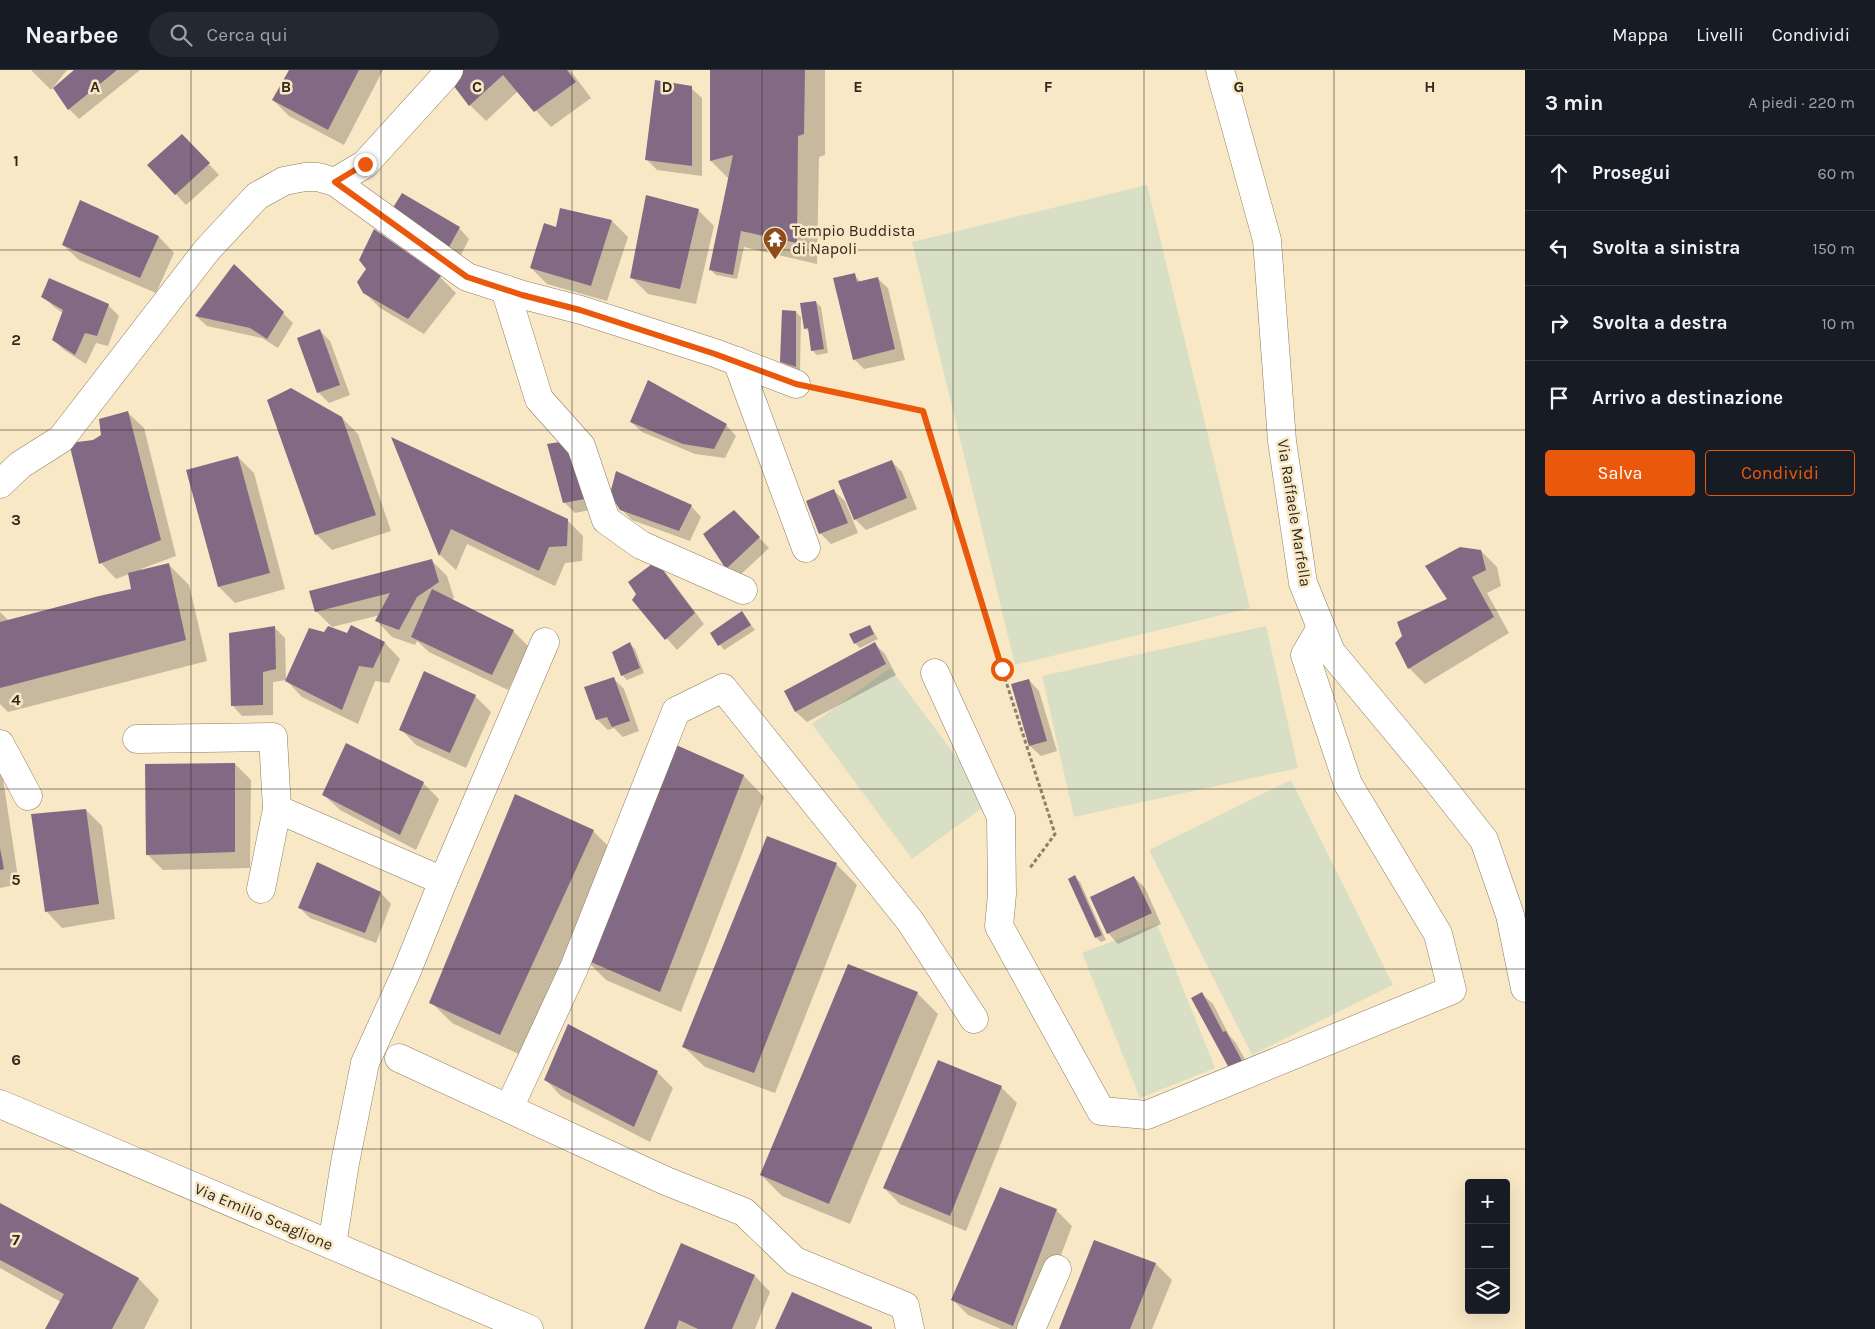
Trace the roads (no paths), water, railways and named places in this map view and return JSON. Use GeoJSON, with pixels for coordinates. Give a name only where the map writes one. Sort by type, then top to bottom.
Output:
{"type":"FeatureCollection","features":[{"type":"Feature","properties":{"kind":"street"},"geometry":{"type":"LineString","coordinates":[[335,182],[365,164],[449,70]]}},
{"type":"Feature","properties":{"kind":"street","name":"Via Raffaele Marfella"},"geometry":{"type":"LineString","coordinates":[[1220,70],[1267,240],[1282,441],[1303,583],[1331,652],[1429,770],[1484,840],[1510,915],[1525,988]]}},
{"type":"Feature","properties":{"kind":"street"},"geometry":{"type":"LineString","coordinates":[[0,484],[10,466],[61,439],[207,250],[257,196],[284,181],[298,178],[318,177],[335,182],[467,277],[580,310],[736,361],[796,384]]}},
{"type":"Feature","properties":{"kind":"street"},"geometry":{"type":"LineString","coordinates":[[505,289],[539,399],[580,446],[606,520],[641,544],[743,590]]}},
{"type":"Feature","properties":{"kind":"street"},"geometry":{"type":"LineString","coordinates":[[736,361],[806,548]]}},
{"type":"Feature","properties":{"kind":"street"},"geometry":{"type":"LineString","coordinates":[[935,673],[1001,817],[1002,894],[999,926],[1101,1111],[1147,1114],[1452,990],[1438,934],[1348,784],[1305,654],[1321,628]]}},
{"type":"Feature","properties":{"kind":"street"},"geometry":{"type":"LineString","coordinates":[[332,1246],[345,1163],[365,1063],[406,973],[545,642]]}},
{"type":"Feature","properties":{"kind":"street"},"geometry":{"type":"LineString","coordinates":[[509,1108],[574,968],[676,711],[723,688],[910,921],[974,1019]]}},
{"type":"Feature","properties":{"kind":"street"},"geometry":{"type":"LineString","coordinates":[[137,739],[273,736],[277,809],[262,889]]}},
{"type":"Feature","properties":{"kind":"street"},"geometry":{"type":"LineString","coordinates":[[0,744],[28,796]]}},
{"type":"Feature","properties":{"kind":"street"},"geometry":{"type":"LineString","coordinates":[[277,809],[443,882]]}},
{"type":"Feature","properties":{"kind":"street"},"geometry":{"type":"LineString","coordinates":[[399,1058],[666,1181],[744,1212],[795,1261],[904,1306],[910,1329]]}},
{"type":"Feature","properties":{"kind":"street","name":"Via Emilio Scaglione"},"geometry":{"type":"LineString","coordinates":[[0,1104],[528,1329]]}},
{"type":"Feature","properties":{"kind":"street"},"geometry":{"type":"LineString","coordinates":[[1031,1329],[1057,1269]]}},
{"type":"Feature","properties":{"kind":"place","name":"Tempio Buddista di Napoli"},"geometry":{"type":"Point","coordinates":[775,260]}}]}
